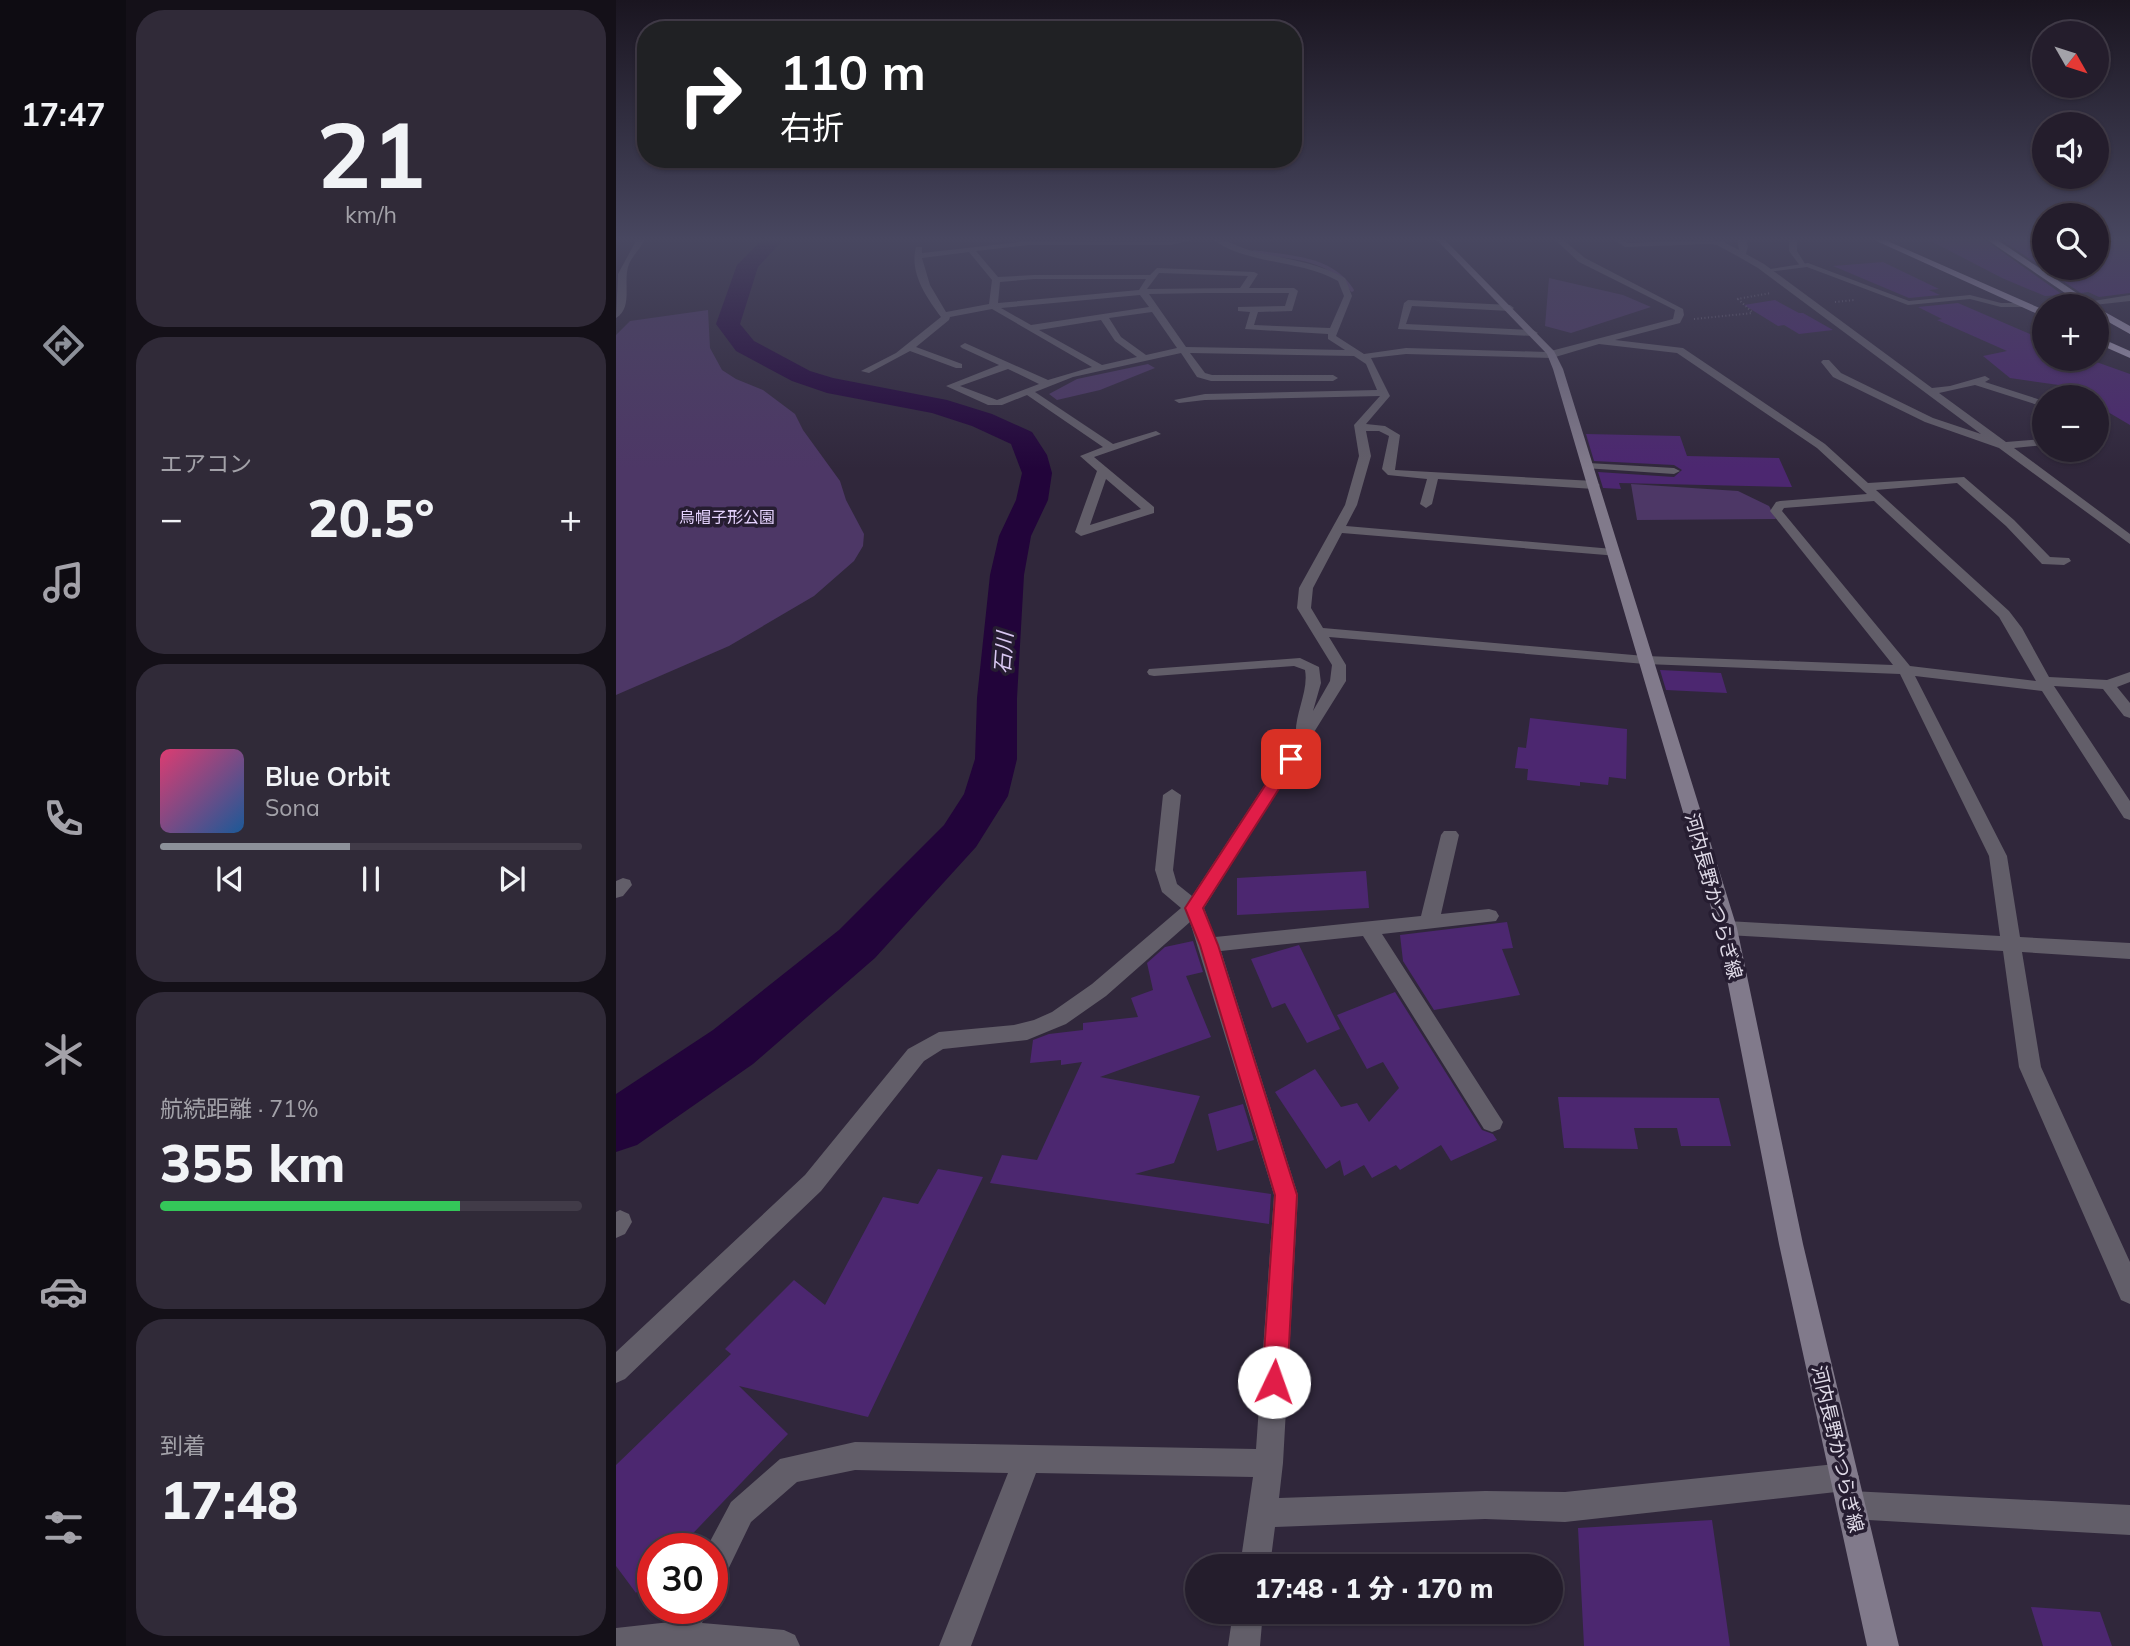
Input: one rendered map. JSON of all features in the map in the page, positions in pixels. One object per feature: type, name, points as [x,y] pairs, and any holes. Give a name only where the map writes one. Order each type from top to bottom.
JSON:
[{"type":"highway","points":[[2109,318],[2130,331]]},
{"type":"highway","points":[[2109,336],[2130,346]]},
{"type":"highway","points":[[2109,345],[2130,355]]},
{"type":"main road","name":"河内長野かつらぎ線","points":[[1518,316],[1552,354],[1727,928],[1791,1244],[1883,1646]]},
{"type":"street","points":[[866,371],[899,355],[942,322],[946,318],[945,316]]},
{"type":"street","points":[[1011,316],[1100,368]]},
{"type":"street","points":[[1031,328],[1111,316]]},
{"type":"street","points":[[1158,316],[1201,375],[1333,378]]},
{"type":"street","points":[[1252,316],[1248,327],[1333,331]]},
{"type":"street","points":[[1340,316],[1331,337],[1370,362],[1384,393],[1382,402],[1360,427]]},
{"type":"street","points":[[1405,316],[1401,327],[1533,333]]},
{"type":"street","points":[[1007,366],[951,386],[988,402],[998,402],[1100,368],[1182,350],[1359,355],[1406,351],[1552,354],[1677,321],[1680,316]]},
{"type":"street","points":[[1829,316],[2130,540]]},
{"type":"street","points":[[1104,317],[1118,339],[1144,358]]},
{"type":"street","points":[[1599,341],[1680,350],[1821,446],[2004,614],[2015,628],[2045,684],[2130,814]]},
{"type":"street","points":[[965,346],[1048,384]]},
{"type":"street","points":[[908,347],[959,366]]},
{"type":"street","points":[[1826,362],[1837,375],[1929,420],[2004,446],[2032,443]]},
{"type":"street","points":[[1931,391],[1951,389],[1981,380],[2032,399]]},
{"type":"street","points":[[1027,391],[1112,448]]},
{"type":"street","points":[[1179,400],[1205,397],[1384,393]]},
{"type":"street","points":[[1360,427],[1381,428],[1395,435],[1388,469],[1392,473],[1594,485]]},
{"type":"street","points":[[616,1370],[813,1183],[916,1055],[937,1042],[969,1037],[1001,1037],[1041,1026],[1088,998],[1194,908],[1338,681],[1339,665],[1304,608],[1306,588],[1351,505],[1365,456],[1360,427]]},
{"type":"street","points":[[1103,470],[1081,532],[1150,510],[1103,470],[1086,456],[1156,434]]},
{"type":"street","points":[[1588,466],[1674,471]]},
{"type":"street","points":[[1426,505],[1433,476]]},
{"type":"street","points":[[2064,561],[2047,561],[2010,523],[1960,480],[1780,505],[1776,511],[1905,670],[1998,856],[2030,1067],[2130,1291]]},
{"type":"street","points":[[1338,528],[1613,552]]},
{"type":"street","points":[[1319,632],[1645,660],[1905,670],[2045,684],[2108,685],[2130,677]]},
{"type":"street","points":[[1154,672],[1295,661],[1312,667],[1315,676],[1301,722],[1304,737]]},
{"type":"street","points":[[2108,685],[2130,713]]},
{"type":"street","points":[[1172,795],[1164,870],[1169,887],[1194,908],[1209,945],[1286,1195],[1269,1463],[1257,1554]]},
{"type":"street","points":[[1429,923],[1450,835]]},
{"type":"street","points":[[1209,945],[1489,916]]},
{"type":"street","points":[[1727,928],[2130,951]]},
{"type":"street","points":[[1368,929],[1492,1122]]},
{"type":"street","points":[[728,1538],[741,1512],[790,1469],[855,1456],[1269,1463]]},
{"type":"street","points":[[955,1646],[1027,1458]]},
{"type":"street","points":[[1262,1513],[1485,1505],[1565,1507],[1848,1491],[2130,1520]]},
{"type":"street","points":[[679,1636],[685,1624]]},
{"type":"street","points":[[1244,1646],[1247,1624]]},
{"type":"street","points":[[616,1644],[679,1636],[784,1646]]},
{"type":"path","points":[[1677,321],[1726,316]]},
{"type":"green space","name":"烏帽子形公園","points":[[667,316],[708,316],[710,348],[722,370],[763,390],[795,414],[803,430],[840,481],[846,500],[864,534],[863,546],[854,561],[814,596],[729,646],[616,695],[616,335],[630,321]]},
{"type":"green space","points":[[1546,316],[1624,316],[1571,333],[1545,326]]},
{"type":"green space","points":[[1148,364],[1155,368],[1100,390],[1057,400],[1049,394],[1077,379]]},
{"type":"green space","points":[[1631,484],[1738,491],[1769,506],[1776,519],[1637,520]]},
{"type":"building","points":[[1762,316],[1808,316],[1833,330],[1799,334],[1784,325],[1778,326]]},
{"type":"building","points":[[1936,316],[1988,316],[2032,335],[2032,371],[2109,371],[2109,366],[2130,374],[2130,425],[2109,413],[2109,385],[2059,385],[2010,378],[1983,356],[2007,351],[1937,320],[1942,319]]},
{"type":"building","points":[[1586,434],[1680,436],[1687,456],[1779,458],[1792,487],[1619,483],[1621,489],[1603,488],[1598,472],[1674,477],[1682,470],[1674,465],[1594,461]]},
{"type":"building","points":[[1660,670],[1721,673],[1727,693],[1666,690]]},
{"type":"building","points":[[1530,718],[1627,729],[1626,779],[1609,777],[1608,785],[1580,782],[1580,786],[1527,780],[1528,769],[1515,768],[1518,747],[1526,748]]},
{"type":"building","points":[[1366,871],[1369,908],[1237,915],[1237,878]]},
{"type":"building","points":[[1507,922],[1513,948],[1502,949],[1520,995],[1434,1010],[1403,961],[1400,935]]},
{"type":"building","points":[[1193,941],[1203,972],[1186,976],[1211,1037],[1100,1077],[1200,1096],[1174,1163],[1135,1174],[1271,1194],[1269,1224],[990,1183],[1002,1155],[1037,1160],[1082,1062],[1061,1065],[1061,1060],[1030,1063],[1033,1040],[1049,1034],[1083,1030],[1083,1023],[1138,1017],[1131,998],[1153,990],[1147,963],[1165,947]]},
{"type":"building","points":[[1299,945],[1340,1029],[1307,1043],[1285,1003],[1272,1008],[1251,959]]},
{"type":"building","points":[[1395,992],[1482,1130],[1493,1134],[1497,1140],[1451,1161],[1441,1145],[1400,1170],[1396,1165],[1372,1178],[1364,1165],[1344,1176],[1340,1160],[1326,1169],[1275,1092],[1315,1069],[1341,1107],[1357,1103],[1369,1122],[1399,1088],[1383,1062],[1367,1069],[1337,1015]]},
{"type":"building","points":[[1558,1097],[1719,1098],[1731,1146],[1681,1146],[1677,1128],[1634,1128],[1638,1149],[1564,1148]]},
{"type":"building","points":[[1243,1104],[1254,1140],[1217,1151],[1208,1114]]},
{"type":"building","points":[[938,1169],[983,1177],[868,1417],[739,1386],[788,1434],[693,1533],[637,1533],[636,1593],[616,1566],[616,1465],[731,1354],[725,1349],[794,1280],[825,1305],[883,1197],[918,1204]]},
{"type":"building","points":[[1712,1520],[1730,1646],[1584,1646],[1578,1528]]},
{"type":"building","points":[[2031,1607],[2100,1612],[2112,1646],[2043,1646]]},
{"type":"waterway","name":"石川","points":[[616,1126],[733,1047],[857,944],[960,836],[986,796],[996,759],[997,698],[1007,575],[1015,536],[1032,500],[1037,473],[1032,455],[1022,438],[982,420],[937,406],[827,385],[801,376],[745,346],[728,324],[731,316]]},
{"type":"route","points":[[1274,1382],[1286,1195],[1209,945],[1194,908],[1291,759]]}]
